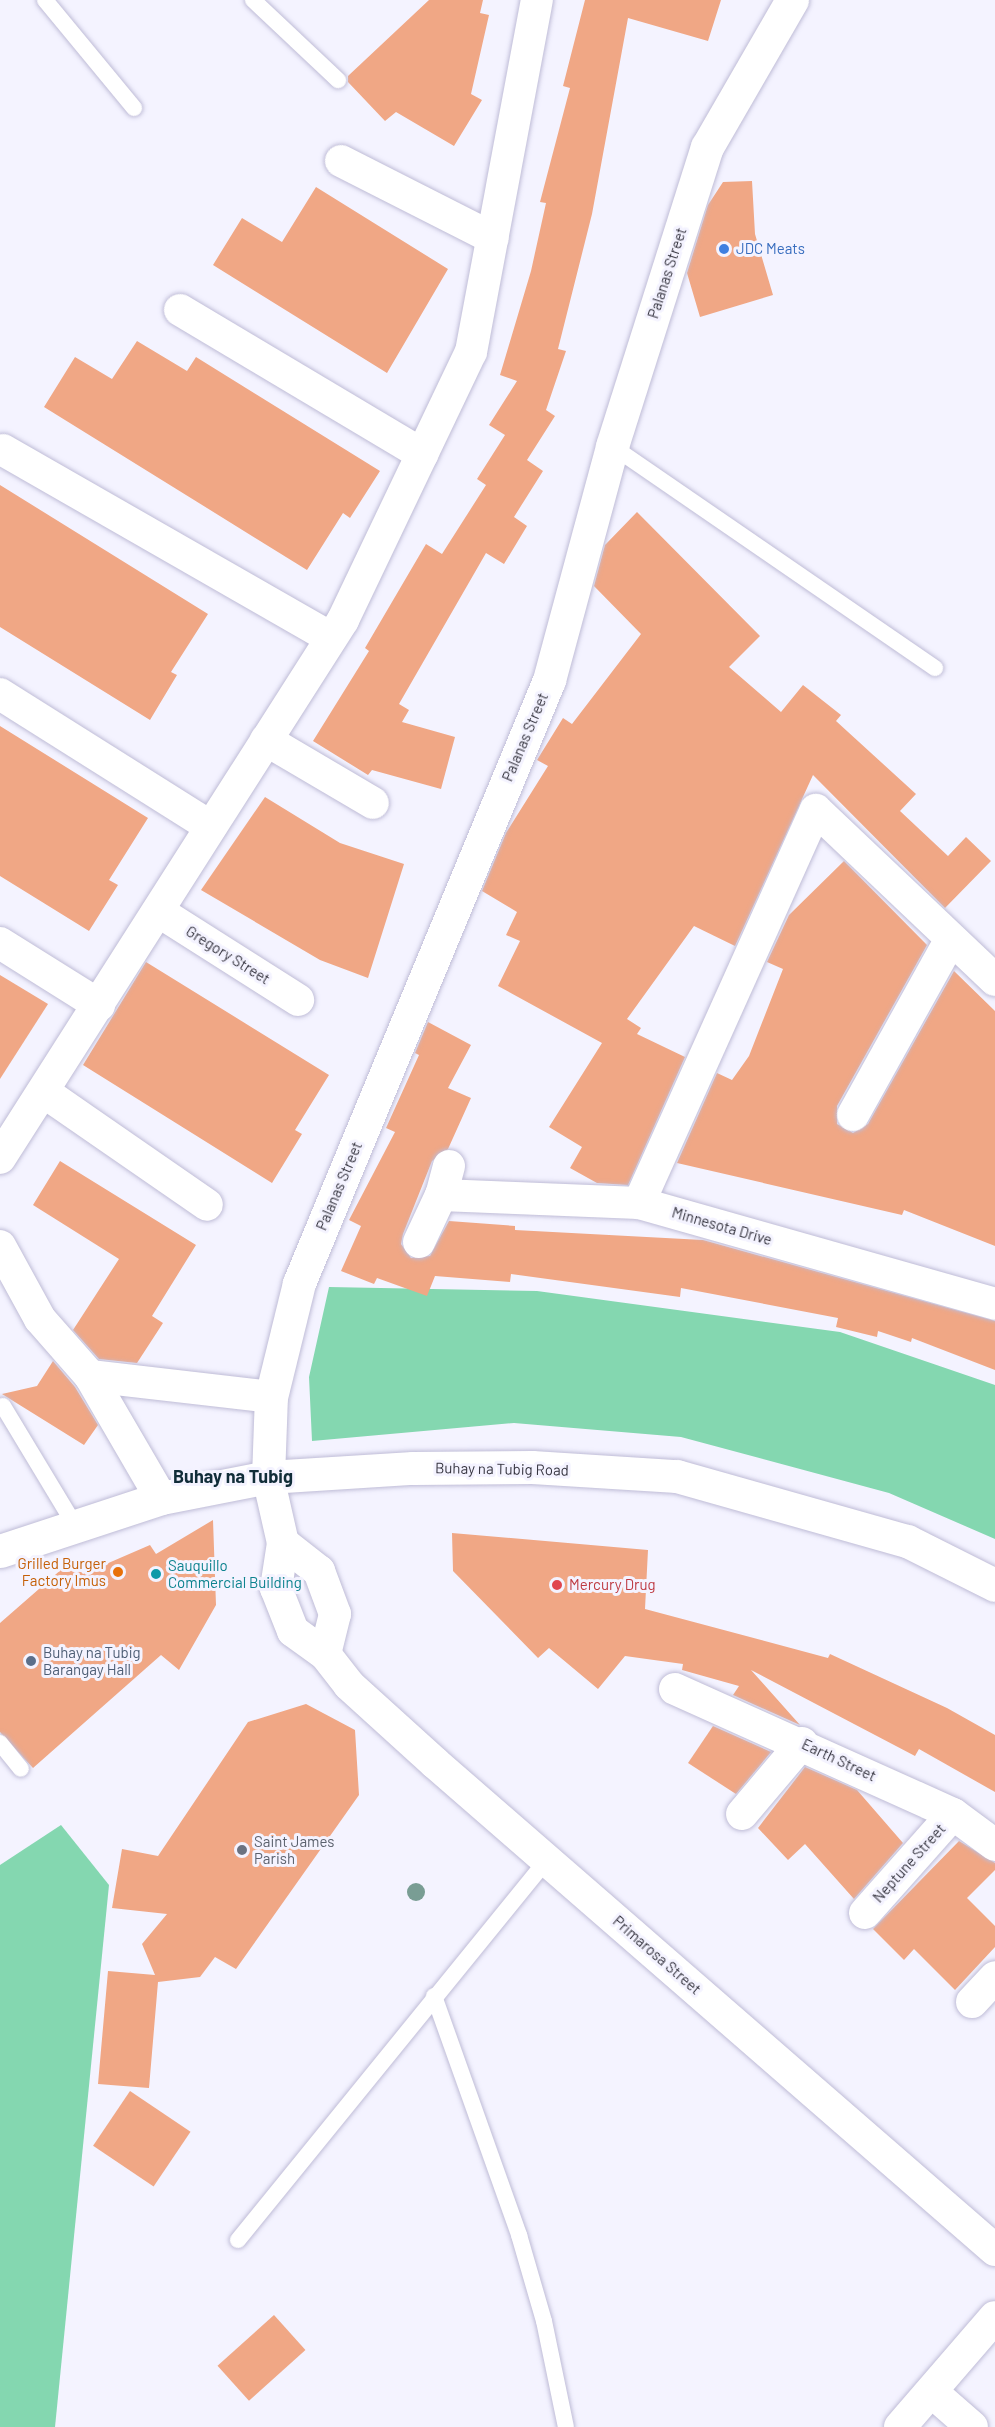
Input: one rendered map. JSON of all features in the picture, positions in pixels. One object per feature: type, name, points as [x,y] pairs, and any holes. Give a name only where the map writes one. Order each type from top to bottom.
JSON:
[{"type":"main road","name":"Palanas Street","points":[[268,1477],[271,1397],[298,1283],[549,680],[612,446],[707,147],[747,71],[792,0]]},
{"type":"main road","name":"Buhay na Tubig Road","points":[[0,1551],[161,1498],[268,1477],[520,1467],[677,1476],[907,1541],[995,1585]]},
{"type":"street","points":[[0,1158],[331,638],[471,352],[537,0]]},
{"type":"street","points":[[341,161],[494,238]]},
{"type":"street","points":[[180,310],[422,454]]},
{"type":"street","points":[[3,450],[331,638]]},
{"type":"street","points":[[0,694],[211,827]]},
{"type":"street","points":[[266,740],[373,803]]},
{"type":"street","points":[[639,1203],[816,810],[995,980]]},
{"type":"street","name":"Gregory Street","points":[[158,911],[298,1000]]},
{"type":"street","points":[[853,1114],[951,939]]},
{"type":"street","points":[[0,943],[99,1005]]},
{"type":"street","points":[[44,1092],[207,1205]]},
{"type":"street","name":"Minnesota Drive","points":[[418,1242],[445,1181],[639,1203],[995,1304]]},
{"type":"street","points":[[0,1246],[40,1319],[90,1376],[161,1498]]},
{"type":"street","points":[[90,1376],[271,1397]]},
{"type":"street","name":"Primarosa Street","points":[[268,1477],[283,1543],[276,1588],[293,1631],[326,1654],[364,1699],[995,2250]]},
{"type":"street","points":[[283,1543],[319,1571],[335,1614],[326,1654]]},
{"type":"street","name":"Earth Street","points":[[675,1689],[802,1743],[952,1814],[995,1845]]},
{"type":"street","points":[[742,1814],[802,1743]]},
{"type":"street","name":"Neptune Street","points":[[865,1913],[952,1814]]},
{"type":"street","points":[[972,2002],[995,1977]]},
{"type":"street","points":[[900,2427],[995,2317]]},
{"type":"street","points":[[932,2392],[972,2427]]},
{"type":"lane","points":[[45,0],[134,108]]},
{"type":"lane","points":[[252,0],[338,80]]},
{"type":"lane","points":[[612,446],[935,668]]},
{"type":"lane","points":[[3,1406],[76,1527]]},
{"type":"lane","points":[[0,1743],[21,1768]]},
{"type":"lane","points":[[238,2240],[434,1996],[547,1860]]},
{"type":"lane","points":[[434,1996],[519,2235],[544,2321],[566,2427]]},
{"type":"green space","points":[[329,1287],[537,1291],[840,1332],[995,1385],[995,1539],[889,1493],[681,1437],[514,1423],[312,1441],[309,1377]]},
{"type":"green space","points":[[61,1825],[109,1885],[55,2427],[0,2427],[0,1865]]},
{"type":"building","points":[[429,0],[483,0],[480,13],[489,15],[471,94],[482,100],[454,146],[396,112],[385,121],[348,82],[348,76]]},
{"type":"building","points":[[585,0],[721,0],[708,41],[628,18],[592,214],[558,349],[566,351],[546,410],[555,416],[527,460],[543,471],[514,517],[527,526],[504,564],[486,553],[399,704],[409,710],[402,722],[455,737],[441,789],[372,770],[368,775],[313,741],[369,651],[365,648],[426,544],[442,554],[486,485],[477,479],[505,435],[489,425],[517,381],[500,375],[531,271],[546,203],[540,202],[570,88],[563,86]]},
{"type":"building","name":"JDC Meats","points":[[752,181],[755,234],[773,295],[700,317],[687,273],[708,205],[723,182]]},
{"type":"building","points":[[316,187],[448,269],[387,373],[213,265],[242,218],[282,242]]},
{"type":"building","points":[[137,341],[187,371],[196,357],[380,471],[350,518],[343,513],[307,570],[44,407],[75,357],[112,379]]},
{"type":"building","points":[[0,485],[208,614],[171,672],[177,675],[150,720],[0,627]]},
{"type":"building","points":[[637,512],[760,636],[729,667],[781,712],[803,685],[841,715],[836,721],[916,794],[900,811],[948,856],[966,837],[991,861],[945,908],[813,775],[735,946],[694,926],[627,1019],[641,1028],[637,1034],[685,1057],[628,1185],[597,1183],[570,1168],[582,1147],[549,1127],[602,1043],[498,986],[520,941],[506,935],[517,912],[482,891],[506,833],[548,766],[537,760],[563,718],[572,724],[641,634],[594,586],[605,545]]},
{"type":"building","points":[[0,726],[148,818],[109,880],[118,885],[89,931],[0,876]]},
{"type":"building","points":[[265,797],[340,843],[404,864],[368,978],[320,960],[201,890]]},
{"type":"building","points":[[844,861],[927,945],[837,1106],[837,1124],[853,1133],[868,1124],[954,971],[995,1011],[995,1246],[904,1210],[902,1215],[677,1163],[717,1073],[732,1080],[749,1056],[783,969],[767,962],[789,915]]},
{"type":"building","points":[[146,962],[329,1075],[295,1130],[302,1134],[272,1183],[83,1065]]},
{"type":"building","points":[[0,975],[48,1004],[0,1079]]},
{"type":"building","points":[[428,1022],[471,1045],[448,1088],[471,1098],[448,1149],[432,1161],[403,1234],[401,1244],[411,1258],[430,1256],[449,1221],[515,1226],[515,1230],[703,1240],[995,1321],[995,1370],[912,1338],[911,1342],[878,1331],[877,1337],[836,1327],[838,1318],[681,1288],[680,1297],[511,1274],[510,1282],[435,1276],[427,1296],[377,1278],[374,1284],[341,1271],[361,1226],[349,1220],[395,1132],[386,1128],[419,1055],[415,1053]]},
{"type":"building","points":[[60,1161],[196,1245],[152,1316],[163,1323],[137,1363],[99,1359],[73,1330],[119,1259],[33,1205]]},
{"type":"building","points":[[53,1361],[75,1387],[98,1425],[84,1445],[2,1394],[37,1386]]},
{"type":"building","points":[[213,1520],[216,1605],[179,1670],[161,1655],[33,1768],[0,1732],[0,1623],[71,1561],[83,1574],[150,1545],[156,1554]]},
{"type":"building","points":[[452,1533],[648,1550],[645,1609],[828,1658],[830,1654],[947,1708],[995,1735],[995,1792],[919,1749],[915,1756],[751,1670],[800,1725],[733,1695],[739,1686],[682,1670],[683,1664],[625,1656],[598,1689],[549,1648],[538,1658],[453,1571]]},
{"type":"building","name":"Saint James Parish","points":[[306,1704],[355,1730],[359,1795],[236,1969],[215,1957],[200,1977],[158,1982],[149,2088],[98,2084],[108,1971],[155,1975],[142,1944],[167,1914],[112,1908],[122,1849],[158,1856],[248,1722]]},
{"type":"building","points":[[713,1726],[771,1752],[736,1794],[688,1763]]},
{"type":"building","points":[[805,1767],[857,1790],[903,1843],[854,1899],[805,1844],[788,1860],[758,1828]]},
{"type":"building","points":[[959,1841],[995,1863],[995,1870],[967,1898],[995,1926],[995,1947],[955,1990],[914,1949],[904,1960],[873,1929]]},
{"type":"building","points":[[130,2091],[191,2132],[154,2187],[93,2146]]},
{"type":"building","points":[[274,2315],[305,2350],[249,2401],[218,2366]]},
{"type":"place","name":"JDC Meats","points":[[724,249]]},
{"type":"place","name":"Grilled Burger Factory Imus","points":[[118,1572]]},
{"type":"place","name":"Sauquillo Commercial Building","points":[[156,1574]]},
{"type":"place","name":"Mercury Drug","points":[[557,1585]]},
{"type":"place","name":"Buhay na Tubig Barangay Hall","points":[[31,1661]]},
{"type":"place","name":"Saint James Parish","points":[[242,1850]]},
{"type":"district","name":"Buhay na Tubig","points":[[233,1476]]}]
